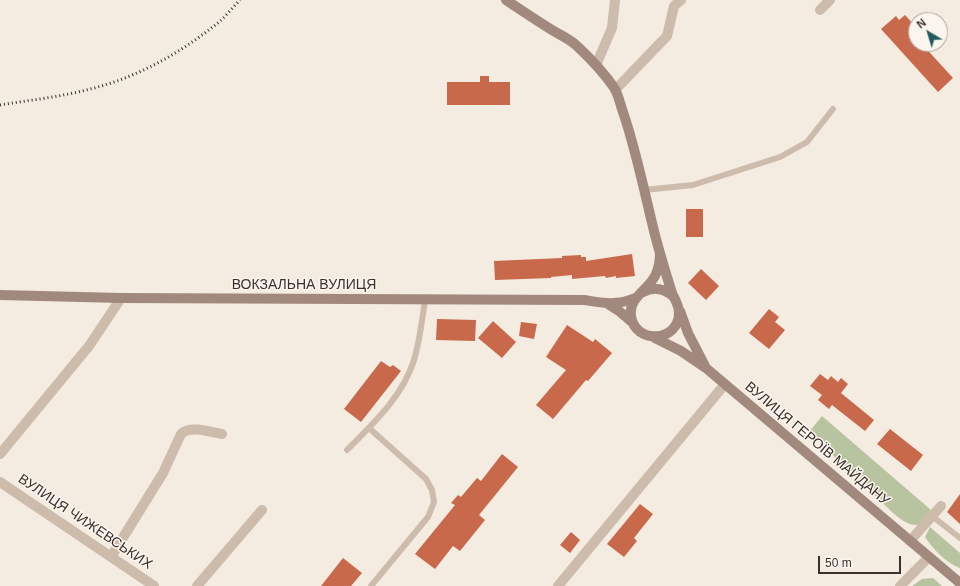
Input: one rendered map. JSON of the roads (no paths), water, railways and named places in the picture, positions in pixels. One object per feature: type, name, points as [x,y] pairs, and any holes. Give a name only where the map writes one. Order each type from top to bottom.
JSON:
[{"type":"street","name":"ВУЛИЦЯ ГЕРОЇВ МАЙДАНУ","points":[[506,0],[576,44],[596,65],[615,90],[629,130],[660,253],[674,297],[688,333],[706,368]]},
{"type":"street","points":[[596,65],[612,28],[615,0]]},
{"type":"street","points":[[615,90],[667,36],[674,6],[681,0]]},
{"type":"street","points":[[820,10],[830,0]]},
{"type":"street","name":"ВУЛИЦЯ ГЕРОЇВ МАЙДАНУ","points":[[637,296],[650,284],[656,275],[660,264],[660,253]]},
{"type":"street","points":[[633,323],[631,310],[637,296],[645,290],[657,288],[664,290],[674,297]]},
{"type":"street","name":"ВОКЗАЛЬНА ВУЛИЦЯ","points":[[0,295],[121,298],[584,300],[608,304],[620,303],[637,296]]},
{"type":"street","points":[[0,454],[89,346],[121,298]]},
{"type":"street","name":"ВОКЗАЛЬНА ВУЛИЦЯ","points":[[608,304],[620,310],[633,323]]},
{"type":"street","points":[[653,337],[665,335],[670,331],[678,321],[679,309]]},
{"type":"street","name":"ВУЛИЦЯ ГЕРОЇВ МАЙДАНУ","points":[[633,323],[641,332],[681,350],[706,368],[960,583]]},
{"type":"street","points":[[558,586],[726,384]]},
{"type":"street","points":[[111,557],[163,473],[181,434],[185,430],[192,429],[222,434]]},
{"type":"street","name":"ВУЛИЦЯ ЧИЖЕВСЬКИХ","points":[[0,482],[154,586]]},
{"type":"street","points":[[910,541],[941,506]]},
{"type":"street","points":[[197,586],[262,510]]},
{"type":"street","points":[[900,586],[929,557]]},
{"type":"lane","points":[[644,190],[693,185],[780,157],[807,142],[834,109]]},
{"type":"lane","points":[[347,450],[390,404],[407,379],[414,361],[421,335],[425,300]]},
{"type":"lane","points":[[369,428],[426,480],[432,490],[434,502],[428,517],[371,586]]},
{"type":"lane","points":[[932,516],[960,538]]},
{"type":"railway","points":[[0,105],[79,92],[108,84],[142,71],[190,44],[222,20],[240,0]]}]
